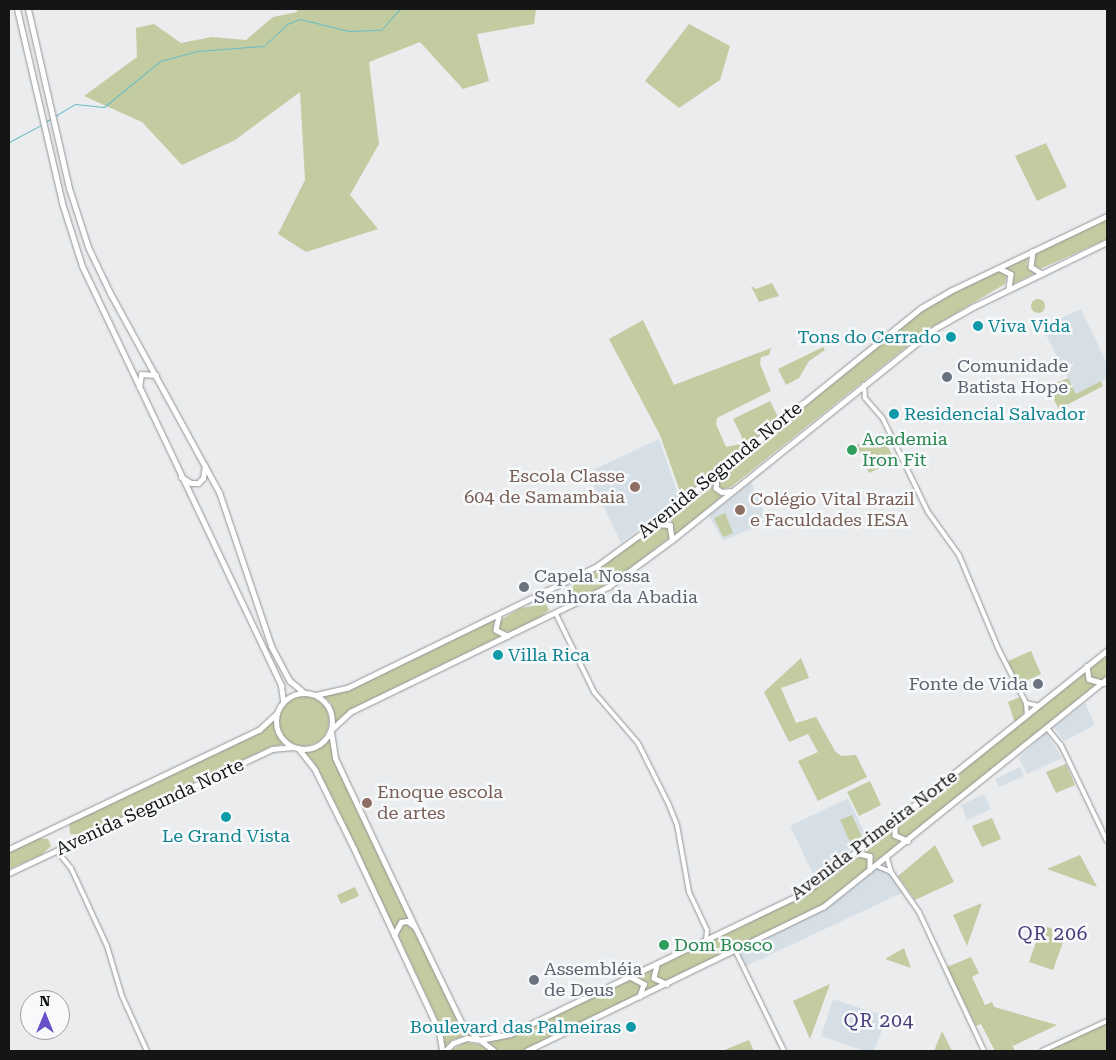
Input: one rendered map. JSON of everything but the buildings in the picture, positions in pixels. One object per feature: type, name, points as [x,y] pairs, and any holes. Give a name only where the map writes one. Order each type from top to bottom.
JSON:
[{"type":"main road","points":[[17,9],[51,156],[82,266],[178,475],[281,686],[283,701],[276,714],[281,737],[295,748],[315,770],[439,1031],[444,1051],[461,1039],[479,1039]]},
{"type":"main road","points":[[28,9],[61,154],[88,247],[205,464],[226,507],[271,646],[290,681],[303,692],[316,695],[329,706],[335,758],[415,926],[461,1022],[494,1051]]},
{"type":"main road","name":"Avenida Segunda Norte","points":[[316,695],[347,688],[498,616],[597,566],[654,525],[921,308],[1107,216]]},
{"type":"main road","name":"Avenida Segunda Norte","points":[[331,731],[350,712],[556,614],[608,587],[672,540],[936,328],[1009,289],[1107,242]]},
{"type":"main road","points":[[1033,251],[1031,267],[1042,273]]},
{"type":"main road","points":[[999,268],[1011,274],[1009,289]]},
{"type":"main road","points":[[139,390],[141,374],[156,375]]},
{"type":"main road","points":[[178,475],[187,482],[198,483],[203,478],[205,464]]},
{"type":"main road","points":[[717,473],[716,488],[722,492],[732,491]]},
{"type":"main road","points":[[654,525],[664,522],[670,525],[672,540]]},
{"type":"main road","points":[[498,616],[496,630],[508,636]]},
{"type":"main road","name":"Avenida Primeira Norte","points":[[479,1039],[510,1034],[807,891],[1107,651]]},
{"type":"main road","points":[[1087,666],[1089,678],[1105,681]]},
{"type":"main road","name":"Avenida Primeira Norte","points":[[526,1051],[736,952],[823,907],[870,872],[1105,681]]},
{"type":"main road","points":[[283,701],[303,692]]},
{"type":"main road","name":"Avenida Segunda Norte","points":[[9,848],[259,730],[276,714]]},
{"type":"main road","points":[[295,748],[316,746],[331,731]]},
{"type":"main road","name":"Avenida Segunda Norte","points":[[9,873],[272,750],[295,748]]},
{"type":"main road","points":[[895,822],[895,835],[908,841]]},
{"type":"main road","points":[[856,853],[867,854],[872,859],[870,872]]},
{"type":"main road","points":[[394,935],[400,922],[407,921],[415,926]]},
{"type":"main road","points":[[657,964],[654,978],[667,984]]},
{"type":"main road","points":[[631,976],[644,984],[640,997]]},
{"type":"street","points":[[864,385],[866,398],[882,419],[928,512],[959,555],[999,650],[1026,703],[1027,715]]},
{"type":"street","points":[[853,393],[866,398]]},
{"type":"street","points":[[556,614],[594,692],[638,743],[669,805],[676,825],[689,892],[707,930],[716,936]]},
{"type":"street","points":[[1026,703],[1038,706]]},
{"type":"street","points":[[1047,728],[1068,760],[1107,842]]},
{"type":"street","points":[[63,848],[63,856]]},
{"type":"street","points":[[57,851],[63,856],[107,946],[122,996],[147,1051]]},
{"type":"street","points":[[887,858],[891,872],[906,893],[929,933],[984,1051]]},
{"type":"street","points":[[877,866],[891,872]]},
{"type":"street","points":[[704,942],[707,930]]},
{"type":"street","points":[[736,952],[784,1051]]},
{"type":"street","points":[[1042,1051],[1107,1021]]},
{"type":"shaded area","points":[[1081,309],[1107,364],[1107,378],[1076,394],[1042,327]]},
{"type":"shaded area","name":"Escola Classe 604 de Samambaia","points":[[659,439],[679,497],[621,543],[590,478],[591,471]]},
{"type":"shaded area","name":"Colégio Vital Brazil e Faculdades IESA","points":[[751,482],[768,521],[723,541],[709,516]]},
{"type":"shaded area","points":[[1085,703],[1095,725],[1064,741],[1054,727]]},
{"type":"shaded area","points":[[1046,732],[1062,758],[1027,774],[1019,758]]},
{"type":"shaded area","points":[[1020,767],[1024,776],[999,787],[995,779]]},
{"type":"shaded area","points":[[984,794],[991,809],[967,820],[961,805]]},
{"type":"shaded area","points":[[848,798],[866,836],[815,878],[790,826]]},
{"type":"shaded area","points":[[884,859],[906,891],[746,966],[738,950]]},
{"type":"shaded area","points":[[833,999],[887,1017],[874,1051],[865,1051],[821,1036]]},
{"type":"green space","points":[[297,9],[536,9],[534,24],[477,34],[489,81],[463,89],[420,42],[369,62],[379,144],[350,195],[378,229],[306,252],[278,234],[305,180],[300,92],[235,140],[182,165],[142,122],[84,96],[137,57],[136,28],[154,24],[181,43],[212,37],[246,40],[273,17],[297,12]]},
{"type":"green space","points":[[689,24],[730,46],[720,80],[679,108],[645,81]]},
{"type":"green space","points":[[1046,143],[1067,187],[1037,201],[1015,156]]},
{"type":"green space","points":[[1107,217],[1107,239],[1040,269],[1031,263],[1034,252]]},
{"type":"green space","points":[[1028,255],[1027,265],[1035,273],[1013,284],[1013,274],[1005,267]]},
{"type":"green space","points":[[999,271],[1007,274],[1005,284],[929,329],[731,487],[722,489],[717,482],[719,476],[922,309],[951,292]]},
{"type":"green space","points":[[772,283],[779,296],[759,302],[751,286],[756,289]]},
{"type":"green space","points":[[1035,299],[1041,299],[1045,306],[1041,313],[1035,313],[1031,309],[1031,303]]},
{"type":"green space","points":[[643,320],[674,385],[771,348],[769,355],[761,357],[760,364],[771,391],[717,418],[716,424],[726,447],[741,444],[742,437],[733,419],[770,401],[779,419],[682,497],[660,435],[609,339]]},
{"type":"green space","points":[[823,347],[825,350],[809,361],[799,378],[786,385],[778,369]]},
{"type":"green space","points":[[1068,378],[1076,394],[1101,381],[1103,386],[1059,409],[1047,387]]},
{"type":"green space","points":[[881,433],[893,457],[897,455],[899,459],[869,473],[856,445]]},
{"type":"green space","points":[[712,480],[718,494],[724,495],[674,536],[671,520],[663,520]]},
{"type":"green space","points":[[725,513],[733,533],[723,537],[714,518]]},
{"type":"green space","points":[[668,525],[672,530],[669,538],[617,579],[572,602],[567,592],[575,584],[658,526]]},
{"type":"green space","points":[[546,604],[549,610],[536,621],[511,632],[498,630],[497,622],[521,608]]},
{"type":"green space","points":[[494,620],[493,631],[501,636],[355,707],[335,724],[331,703],[322,695],[348,690]]},
{"type":"green space","points":[[1107,650],[1107,677],[817,909],[523,1051],[496,1051],[487,1041],[510,1036],[798,898]]},
{"type":"green space","points":[[1031,651],[1041,674],[1019,684],[1008,661]]},
{"type":"green space","points":[[801,658],[809,678],[781,688],[796,723],[816,717],[835,751],[841,756],[856,755],[867,777],[818,801],[798,761],[818,752],[808,734],[789,742],[764,692]]},
{"type":"green space","points":[[299,696],[309,696],[322,703],[329,716],[329,726],[322,739],[309,746],[299,746],[290,742],[283,735],[279,726],[279,716],[283,707],[290,700]]},
{"type":"green space","points":[[1020,697],[1026,710],[1015,723],[1008,702]]},
{"type":"green space","points":[[273,719],[276,733],[284,744],[268,748],[85,835],[70,834],[69,822],[262,730]]},
{"type":"green space","points":[[330,739],[334,759],[411,921],[400,920],[394,929],[333,799],[312,760],[302,752],[315,749]]},
{"type":"green space","points":[[1066,764],[1075,785],[1056,793],[1046,772]]},
{"type":"green space","points":[[870,781],[881,805],[859,816],[847,792]]},
{"type":"green space","points":[[852,815],[862,837],[850,842],[840,820]]},
{"type":"green space","points":[[992,818],[1001,839],[982,847],[972,826]]},
{"type":"green space","points":[[36,838],[48,839],[51,846],[41,855],[9,869],[9,852]]},
{"type":"green space","points":[[935,845],[954,882],[915,900],[898,876]]},
{"type":"green space","points":[[1080,855],[1097,887],[1047,869]]},
{"type":"green space","points":[[355,887],[359,896],[341,904],[337,895]]},
{"type":"green space","points":[[982,903],[967,946],[953,915]]},
{"type":"green space","points":[[406,923],[413,928],[461,1025],[471,1035],[454,1039],[444,1047],[443,1031],[397,933],[401,924]]},
{"type":"green space","points":[[1042,925],[1066,934],[1053,970],[1029,962]]},
{"type":"green space","points":[[904,948],[911,968],[885,959]]},
{"type":"green space","points":[[971,957],[979,973],[972,977],[985,1005],[992,1002],[994,1007],[1057,1025],[1013,1046],[1006,1032],[1015,1051],[995,1051],[981,1024],[976,1026],[947,967]]},
{"type":"green space","points":[[830,984],[810,1039],[793,1001]]},
{"type":"green space","points":[[1107,1022],[1107,1051],[1045,1051]]},
{"type":"green space","points":[[942,1031],[952,1051],[934,1051]]},
{"type":"green space","points":[[749,1040],[754,1051],[722,1051]]},
{"type":"green space","points":[[465,1042],[481,1045],[489,1051],[450,1051]]},
{"type":"waterway","points":[[55,116],[75,104],[104,107],[160,61],[197,51],[264,46],[287,24],[300,19],[348,31],[381,30],[400,9]]},
{"type":"waterway","points":[[45,122],[52,118]]},
{"type":"waterway","points":[[9,142],[41,125]]},
{"type":"place","name":"Viva Vida","points":[[978,326]]},
{"type":"place","name":"Tons do Cerrado","points":[[951,337]]},
{"type":"place","name":"Comunidade Batista Hope","points":[[947,377]]},
{"type":"place","name":"Residencial Salvador","points":[[894,414]]},
{"type":"place","name":"Academia Iron Fit","points":[[852,450]]},
{"type":"place","name":"Escola Classe 604 de Samambaia","points":[[635,487]]},
{"type":"place","name":"Colégio Vital Brazil e Faculdades IESA","points":[[740,510]]},
{"type":"place","name":"Capela Nossa Senhora da Abadia","points":[[524,587]]},
{"type":"place","name":"Villa Rica","points":[[498,655]]},
{"type":"place","name":"Fonte de Vida","points":[[1038,684]]},
{"type":"place","name":"Enoque escola de artes","points":[[367,803]]},
{"type":"place","name":"Le Grand Vista","points":[[226,817]]},
{"type":"place","name":"Dom Bosco","points":[[664,945]]},
{"type":"place","name":"Assembléia de Deus","points":[[534,980]]},
{"type":"place","name":"Boulevard das Palmeiras","points":[[631,1027]]},
{"type":"district","name":"QR 206","points":[[1053,934]]},
{"type":"district","name":"QR 204","points":[[879,1021]]}]
